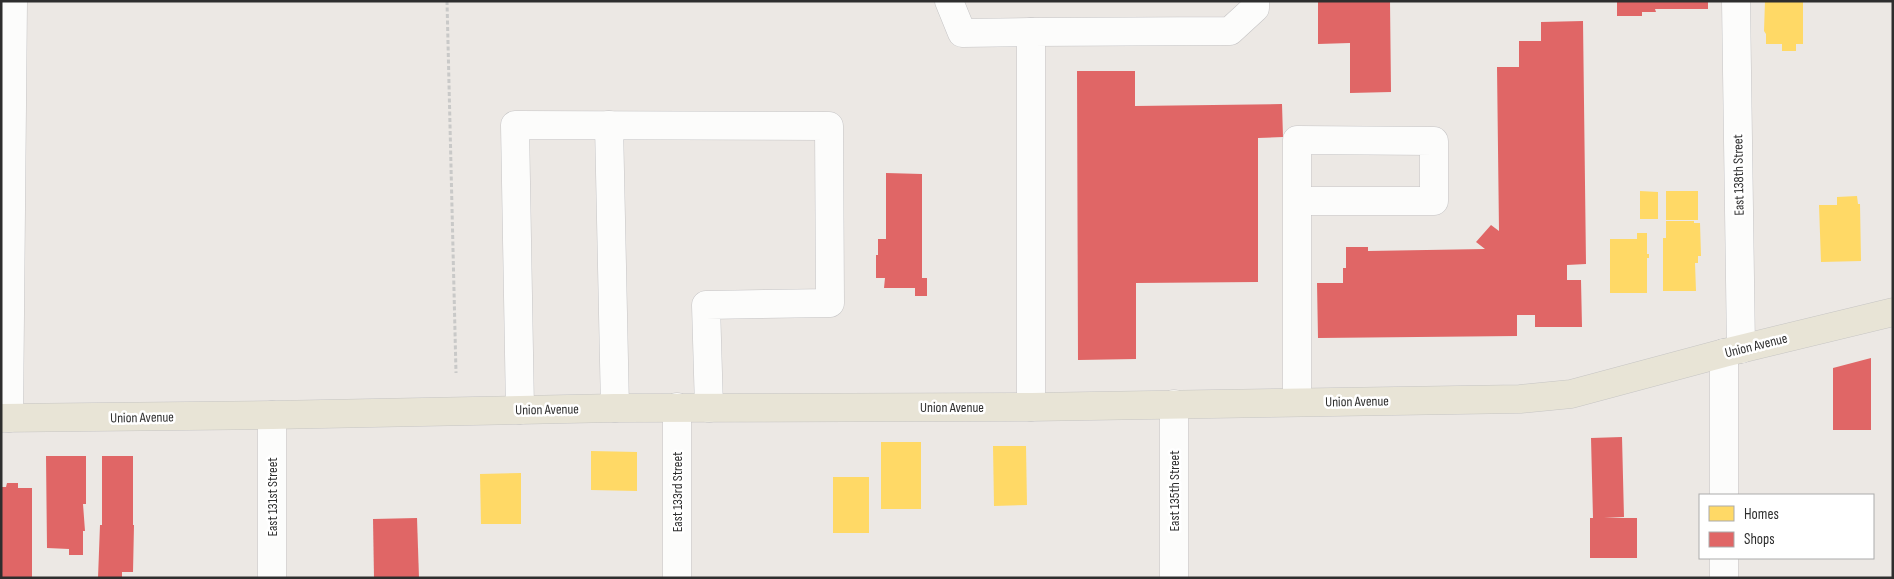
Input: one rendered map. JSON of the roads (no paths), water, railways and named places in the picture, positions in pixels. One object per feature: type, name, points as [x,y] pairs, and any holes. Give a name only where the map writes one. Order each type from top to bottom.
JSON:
[{"type":"main road","name":"Union Avenue","points":[[5,418],[272,416],[677,407],[1031,407],[1520,399],[1571,394],[1733,351],[1893,312]]},
{"type":"street","points":[[5,418],[13,1]]},
{"type":"street","points":[[948,1],[962,33],[1230,31],[1255,8],[1255,1]]},
{"type":"street","name":"East 138th Street","points":[[1724,494],[1733,351],[1736,1]]},
{"type":"street","points":[[1031,32],[1031,407]]},
{"type":"street","points":[[520,410],[515,125],[829,126],[830,303],[706,305],[709,408]]},
{"type":"street","points":[[610,125],[615,408]]},
{"type":"street","points":[[1296,402],[1297,140],[1434,141],[1434,201],[1297,201]]},
{"type":"street","name":"East 135th Street","points":[[1174,404],[1174,578]]},
{"type":"street","name":"East 133rd Street","points":[[677,407],[677,578]]},
{"type":"street","name":"East 131st Street","points":[[272,416],[272,578]]},
{"type":"street","points":[[1724,559],[1724,578]]}]
